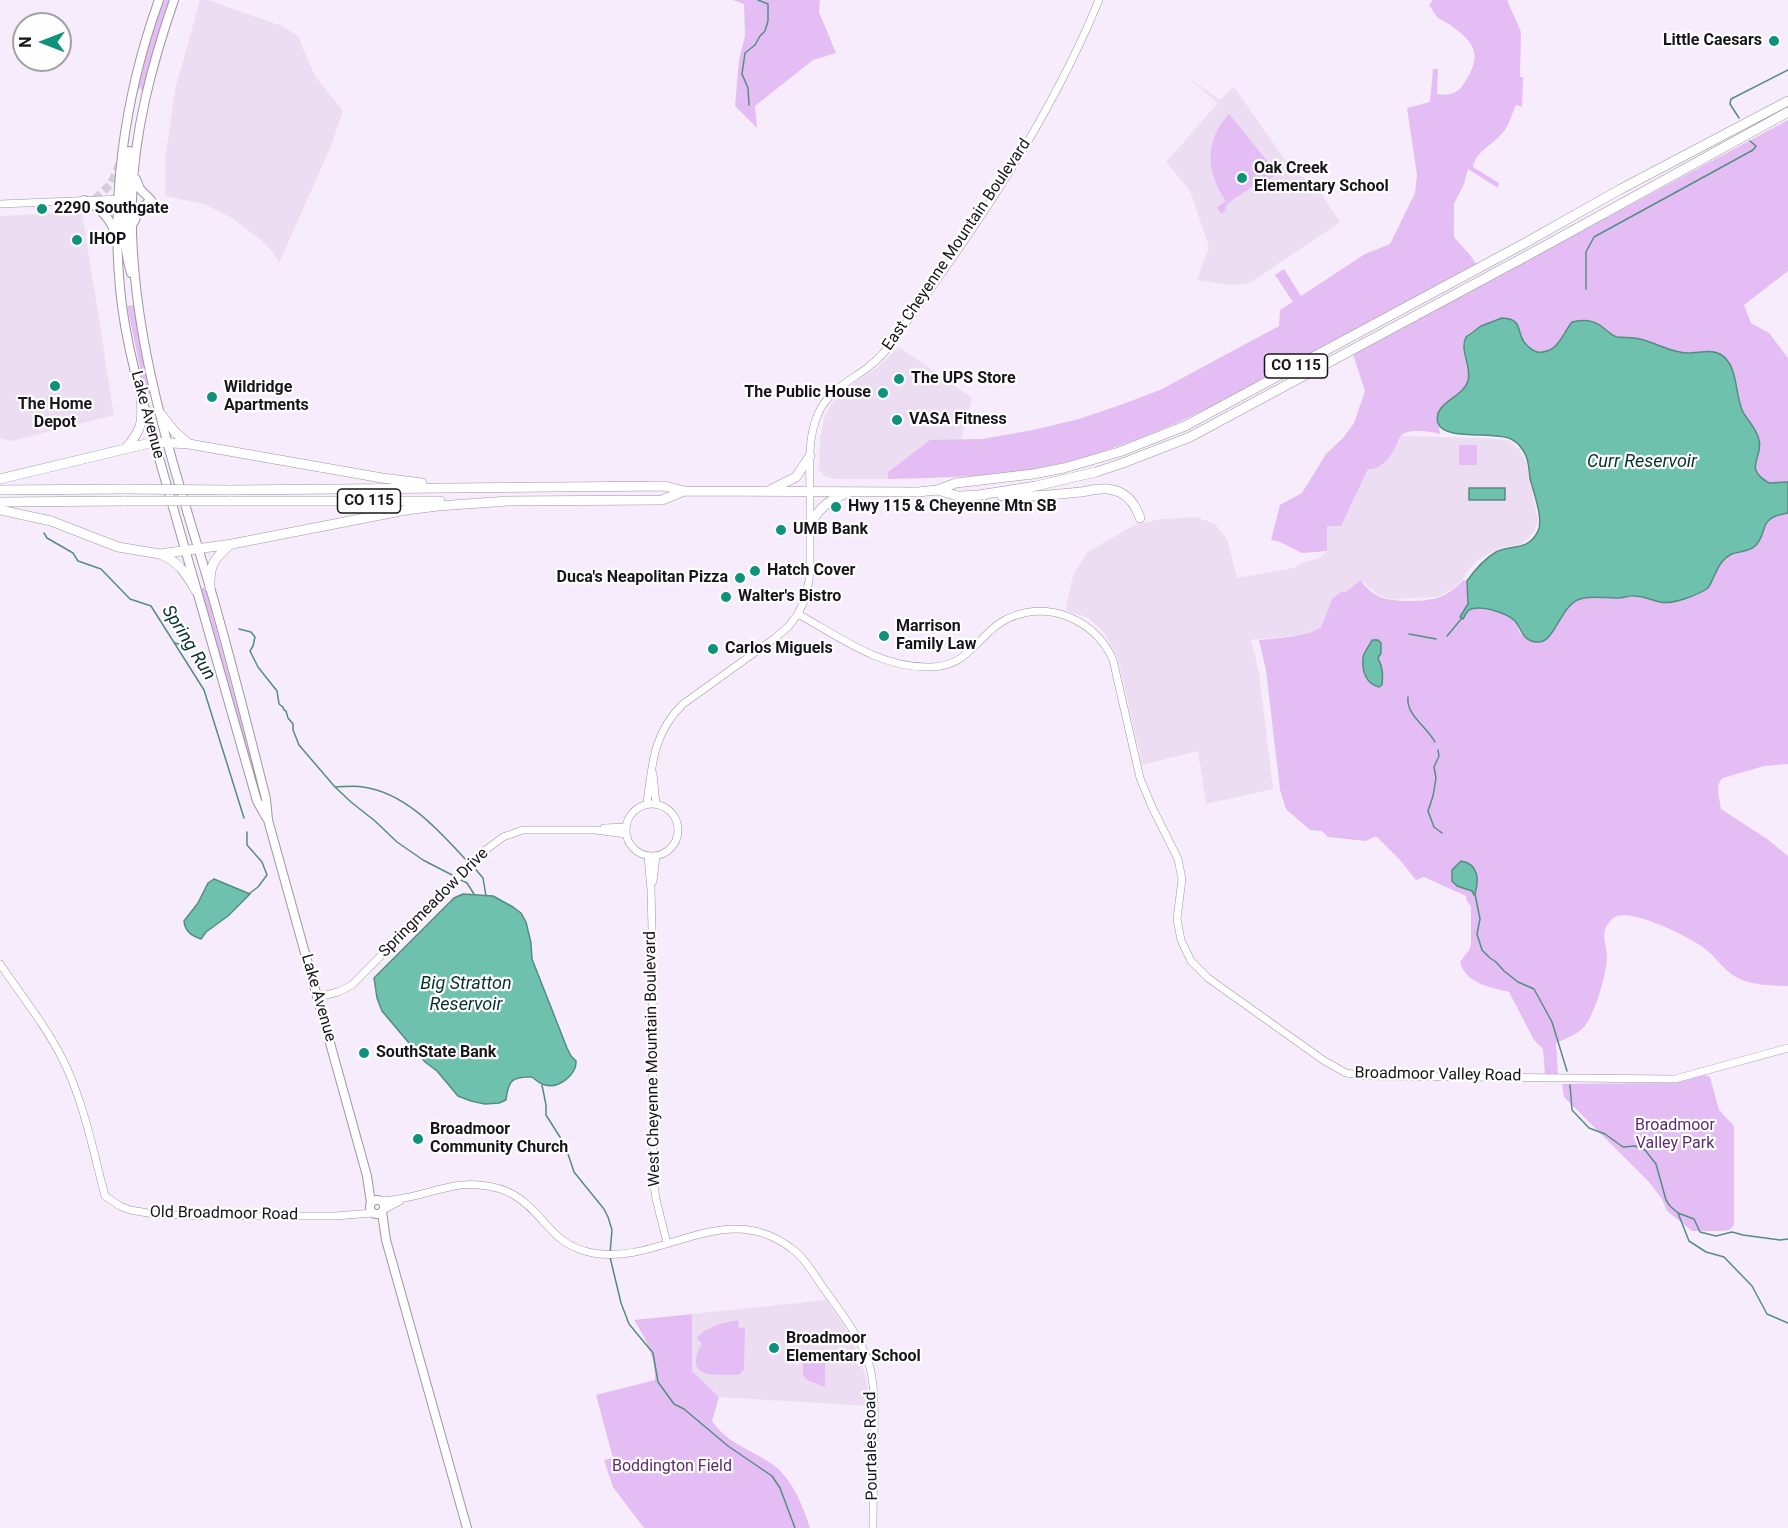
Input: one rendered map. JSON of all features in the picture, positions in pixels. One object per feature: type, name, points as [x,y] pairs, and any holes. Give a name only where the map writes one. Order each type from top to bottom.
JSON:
[{"type":"highway","name":"CO 115","points":[[0,490],[664,486],[684,491],[918,492],[937,490],[956,483],[1034,474],[1119,452],[1185,426],[1619,190],[1788,101]]},
{"type":"highway","name":"CO 115","points":[[937,490],[958,496],[1036,486],[1123,464],[1190,437],[1788,112]]},
{"type":"highway","points":[[125,448],[141,428],[141,395]]},
{"type":"highway","points":[[160,412],[175,432],[189,444]]},
{"type":"highway","points":[[0,479],[125,448],[154,442],[168,442],[402,481],[472,488]]},
{"type":"highway","points":[[768,491],[796,477],[810,456]]},
{"type":"highway","points":[[979,495],[1031,497],[1109,489],[1124,494],[1131,500],[1140,518]]},
{"type":"highway","name":"CO 115","points":[[0,502],[662,500],[684,491]]},
{"type":"highway","points":[[810,524],[826,503],[851,491]]},
{"type":"highway","points":[[0,510],[51,521],[118,547],[160,554],[232,544],[406,510],[508,501]]},
{"type":"highway","points":[[210,588],[212,564],[221,552],[232,544]]},
{"type":"highway","points":[[160,554],[178,564],[188,575],[196,591]]},
{"type":"main road","name":"Lake Avenue","points":[[159,0],[139,64],[126,131],[125,199],[133,231],[133,261],[143,340],[168,442],[210,588],[266,799],[268,820],[467,1528]]},
{"type":"main road","name":"Lake Avenue","points":[[174,0],[160,38],[147,90],[134,172],[125,199],[118,240],[122,306],[141,395],[196,591],[257,801],[268,820]]},
{"type":"main road","points":[[133,231],[139,210],[152,200],[140,189],[134,172]]},
{"type":"main road","points":[[125,199],[126,250],[136,290]]},
{"type":"main road","points":[[84,200],[106,215],[114,227],[118,240]]},
{"type":"street","name":"East Cheyenne Mountain Boulevard","points":[[647,804],[654,751],[660,734],[675,711],[788,627],[804,601],[809,581],[811,442],[815,422],[827,398],[878,359],[890,345],[1002,183],[1052,100],[1099,0]]},
{"type":"street","points":[[0,204],[125,199]]},
{"type":"street","name":"Broadmoor Valley Road","points":[[798,614],[872,655],[894,662],[924,667],[940,666],[956,661],[971,651],[999,624],[1018,614],[1058,612],[1093,630],[1105,643],[1113,660],[1140,778],[1178,859],[1182,879],[1177,919],[1178,930],[1191,961],[1208,978],[1323,1060],[1346,1073],[1366,1076],[1675,1078],[1788,1048]]},
{"type":"street","name":"East Cheyenne Mountain Boulevard","points":[[652,769],[656,804]]},
{"type":"street","points":[[647,804],[656,804],[670,811],[676,819],[679,830],[672,847],[665,853],[648,856],[635,850],[628,842],[626,830],[632,812],[647,804]]},
{"type":"street","name":"Springmeadow Drive","points":[[318,997],[338,992],[352,985],[497,840],[517,832],[531,830],[626,830]]},
{"type":"street","name":"West Cheyenne Mountain Boulevard","points":[[648,856],[651,890],[653,1179],[667,1243]]},
{"type":"street","name":"West Cheyenne Mountain Boulevard","points":[[651,890],[656,871],[656,856]]},
{"type":"street","name":"Old Broadmoor Road","points":[[0,964],[48,1035],[68,1070],[105,1196],[120,1206],[154,1214],[335,1216],[353,1214],[404,1198],[462,1185],[478,1184],[494,1187],[514,1195],[528,1206],[557,1237],[576,1248],[601,1254],[618,1254],[667,1243]]},
{"type":"street","name":"Pourtales Road","points":[[667,1243],[735,1229],[764,1233],[786,1244],[805,1262],[856,1337],[868,1364],[874,1406],[873,1528]]},
{"type":"shaded area","points":[[200,0],[208,0],[282,26],[298,36],[315,76],[343,111],[331,146],[279,263],[272,251],[261,240],[232,218],[204,204],[165,196],[165,158],[176,86]]},
{"type":"shaded area","name":"Oak Creek Elementary School","points":[[1186,76],[1220,100],[1234,87],[1292,170],[1316,186],[1340,222],[1252,282],[1231,285],[1197,280],[1209,247],[1190,191],[1166,162],[1218,103]]},
{"type":"shaded area","points":[[82,212],[114,415],[12,441],[0,438],[0,216]]},
{"type":"shaded area","points":[[899,347],[972,398],[961,440],[930,440],[888,472],[888,479],[834,479],[824,476],[819,469],[820,437],[825,416],[832,403],[846,388],[878,367]]},
{"type":"shaded area","points":[[1400,436],[1508,440],[1520,450],[1527,464],[1538,521],[1534,532],[1522,544],[1500,548],[1477,560],[1456,587],[1437,597],[1391,599],[1378,595],[1360,580],[1346,592],[1332,599],[1321,627],[1318,629],[1302,635],[1251,640],[1259,673],[1273,789],[1206,804],[1198,751],[1142,765],[1118,658],[1104,632],[1088,618],[1065,610],[1074,573],[1087,553],[1134,525],[1162,519],[1196,517],[1215,524],[1227,539],[1237,578],[1294,568],[1304,562],[1320,558],[1327,551],[1327,526],[1350,509],[1368,469],[1395,448]]},
{"type":"shaded area","name":"Broadmoor Elementary School","points":[[826,1300],[844,1326],[859,1355],[866,1377],[870,1406],[719,1397],[692,1371],[692,1314]]},
{"type":"green space","points":[[164,0],[169,0],[143,92],[140,88],[137,91],[151,38]]},
{"type":"green space","points":[[733,0],[820,0],[819,12],[836,53],[813,60],[755,106],[757,128],[735,106],[739,60],[745,36],[744,4]]},
{"type":"green space","points":[[1433,0],[1507,0],[1521,32],[1522,107],[1516,105],[1506,128],[1477,156],[1473,167],[1499,183],[1498,188],[1468,169],[1464,184],[1454,204],[1454,237],[1476,264],[1217,404],[1122,445],[1072,461],[1021,471],[938,478],[888,479],[888,472],[930,440],[982,439],[1033,430],[1079,419],[1160,390],[1279,326],[1280,310],[1293,302],[1275,275],[1284,269],[1301,296],[1365,254],[1390,244],[1415,193],[1417,175],[1407,108],[1430,102],[1433,69],[1438,69],[1437,94],[1446,95],[1456,92],[1470,73],[1475,58],[1472,45],[1461,33],[1436,16],[1429,5]]},
{"type":"green space","points":[[1229,114],[1268,162],[1267,170],[1277,163],[1282,171],[1266,181],[1261,181],[1228,203],[1226,210],[1221,214],[1217,207],[1226,201],[1215,179],[1211,157],[1215,135]]},
{"type":"green space","points":[[1788,120],[1788,271],[1744,305],[1751,323],[1769,333],[1788,358],[1788,482],[1769,483],[1757,472],[1755,463],[1759,444],[1756,435],[1742,410],[1733,384],[1707,351],[1685,353],[1671,351],[1627,337],[1616,337],[1607,330],[1564,332],[1554,347],[1547,351],[1537,352],[1523,341],[1515,321],[1497,319],[1469,333],[1463,346],[1468,374],[1467,384],[1457,397],[1443,407],[1439,421],[1440,434],[1421,431],[1406,432],[1400,436],[1385,462],[1373,469],[1368,469],[1341,526],[1327,526],[1327,551],[1302,553],[1271,540],[1280,505],[1302,493],[1326,454],[1343,438],[1354,423],[1365,391],[1353,354]]},
{"type":"green space","points":[[134,305],[151,395],[148,393],[146,396],[127,306]]},
{"type":"green space","points":[[1459,445],[1477,445],[1477,465],[1459,465]]},
{"type":"green space","points":[[1788,513],[1788,764],[1764,766],[1723,778],[1718,788],[1721,809],[1767,839],[1788,856],[1788,986],[1747,982],[1734,976],[1704,948],[1686,937],[1643,919],[1619,915],[1612,919],[1605,929],[1607,958],[1605,974],[1592,1014],[1581,1030],[1556,1043],[1558,1074],[1545,1074],[1543,1049],[1534,1040],[1509,992],[1473,980],[1463,969],[1460,962],[1471,945],[1471,906],[1466,896],[1424,877],[1416,880],[1377,837],[1366,841],[1328,837],[1322,831],[1310,830],[1287,810],[1280,790],[1266,670],[1259,640],[1300,635],[1321,627],[1332,599],[1341,592],[1346,592],[1360,580],[1378,596],[1391,600],[1409,601],[1440,597],[1453,590],[1463,580],[1467,581],[1468,604],[1461,617],[1476,608],[1505,614],[1516,623],[1520,633],[1539,643],[1551,633],[1567,608],[1583,597],[1642,596],[1664,602],[1712,583],[1726,558],[1749,550],[1756,545],[1769,521]]},
{"type":"green space","points":[[205,587],[261,795],[200,589]]},
{"type":"green space","name":"Broadmoor Valley Park","points":[[1705,1075],[1710,1077],[1719,1110],[1734,1126],[1734,1225],[1729,1230],[1722,1231],[1692,1231],[1667,1211],[1662,1199],[1649,1182],[1564,1097],[1562,1084],[1668,1083]]},
{"type":"green space","name":"Boddington Field","points":[[692,1314],[692,1371],[719,1397],[712,1421],[725,1436],[779,1470],[796,1493],[810,1528],[644,1528],[613,1487],[604,1460],[613,1458],[596,1395],[655,1380],[654,1363],[649,1348],[634,1320]]},
{"type":"green space","points":[[738,1320],[739,1328],[745,1327],[744,1369],[739,1375],[701,1371],[696,1360],[702,1344],[697,1338],[710,1328]]},
{"type":"green space","points":[[803,1363],[825,1363],[825,1387],[807,1380],[803,1375]]},
{"type":"water","name":"Curr Reservoir","points":[[1502,318],[1513,320],[1524,342],[1537,352],[1544,352],[1554,347],[1572,322],[1586,321],[1598,324],[1617,337],[1640,339],[1682,353],[1708,351],[1720,354],[1730,365],[1740,405],[1758,436],[1760,446],[1755,467],[1757,472],[1769,483],[1788,482],[1788,513],[1771,518],[1754,547],[1727,557],[1708,588],[1685,599],[1665,603],[1632,596],[1584,598],[1569,606],[1549,636],[1537,642],[1528,639],[1515,621],[1499,612],[1478,608],[1468,611],[1463,619],[1460,617],[1468,604],[1467,581],[1476,569],[1496,552],[1529,542],[1534,538],[1540,526],[1528,461],[1522,448],[1511,439],[1459,434],[1442,429],[1438,423],[1439,410],[1465,387],[1468,381],[1464,348],[1466,337],[1481,326]]},
{"type":"water","points":[[1469,488],[1505,488],[1505,500],[1469,500]]},
{"type":"water","points":[[1372,640],[1378,640],[1381,643],[1381,653],[1378,658],[1382,668],[1382,685],[1379,687],[1368,680],[1363,668],[1363,656]]},
{"type":"water","points":[[1461,861],[1471,865],[1476,873],[1477,883],[1474,895],[1472,891],[1457,886],[1452,881],[1452,870]]},
{"type":"water","points":[[214,879],[250,894],[201,939],[190,933],[184,921],[198,903],[208,883]]},
{"type":"water","name":"Big Stratton Reservoir","points":[[463,894],[493,896],[521,913],[526,922],[532,959],[567,1048],[576,1061],[574,1071],[561,1083],[550,1086],[541,1084],[532,1077],[520,1077],[510,1084],[506,1100],[499,1103],[485,1104],[458,1096],[437,1071],[425,1062],[382,1011],[374,978],[454,898]]},
{"type":"waterway","points":[[749,105],[748,88],[742,74],[745,53],[755,45],[765,31],[768,21],[768,4],[758,0]]},
{"type":"waterway","points":[[1739,118],[1730,104],[1731,99],[1788,70]]},
{"type":"waterway","points":[[1586,289],[1586,252],[1594,237],[1753,150],[1756,146],[1750,141]]},
{"type":"waterway","name":"Spring Run","points":[[44,533],[47,538],[73,553],[78,561],[101,569],[130,599],[151,606],[204,690],[244,818]]},
{"type":"waterway","points":[[1447,636],[1462,618]]},
{"type":"waterway","points":[[239,629],[251,632],[255,637],[250,651],[258,667],[277,691],[279,704],[293,724],[299,745],[335,787],[397,842],[423,860],[454,876]]},
{"type":"waterway","points":[[1409,634],[1436,639]]},
{"type":"waterway","points":[[175,643],[191,648]]},
{"type":"waterway","points":[[1408,697],[1413,715],[1435,742]]},
{"type":"waterway","points":[[1438,750],[1439,756],[1434,767],[1436,778],[1428,811],[1434,827],[1442,833]]},
{"type":"waterway","points":[[335,787],[363,787],[394,797],[422,816],[468,862]]},
{"type":"waterway","name":"Spring Run","points":[[247,832],[247,845],[262,862],[267,875],[250,893]]},
{"type":"waterway","points":[[472,865],[483,878],[486,896]]},
{"type":"waterway","points":[[461,880],[467,883],[474,894]]},
{"type":"waterway","points":[[1475,894],[1480,919],[1477,934],[1482,950],[1518,982],[1534,989],[1552,1022],[1567,1071]]},
{"type":"waterway","points":[[542,1085],[546,1115],[565,1145],[574,1172],[608,1217],[612,1230],[610,1253]]},
{"type":"waterway","points":[[1570,1085],[1572,1110],[1589,1128],[1605,1134],[1623,1147],[1635,1146],[1645,1150],[1656,1164],[1666,1200],[1678,1213],[1689,1241],[1706,1252],[1724,1257],[1752,1286],[1767,1314],[1788,1323]]},
{"type":"waterway","points":[[1678,1213],[1694,1219],[1700,1232],[1716,1236],[1732,1232],[1780,1240],[1788,1239]]},
{"type":"waterway","points":[[610,1257],[621,1303],[629,1324],[653,1353],[658,1382],[674,1404],[684,1409],[728,1446],[772,1476],[780,1488],[795,1528]]},
{"type":"tunnel","points":[[95,199],[111,184],[120,163]]},
{"type":"place","name":"Little Caesars","points":[[1774,41]]},
{"type":"place","name":"Oak Creek Elementary School","points":[[1242,178]]},
{"type":"place","name":"2290 Southgate","points":[[42,209]]},
{"type":"place","name":"IHOP","points":[[77,240]]},
{"type":"place","name":"The UPS Store","points":[[899,379]]},
{"type":"place","name":"The Home Depot","points":[[55,386]]},
{"type":"place","name":"The Public House","points":[[883,393]]},
{"type":"place","name":"Wildridge Apartments","points":[[212,397]]},
{"type":"place","name":"VASA Fitness","points":[[897,420]]},
{"type":"place","name":"Hwy 115 & Cheyenne Mtn SB","points":[[836,507]]},
{"type":"place","name":"UMB Bank","points":[[781,530]]},
{"type":"place","name":"Hatch Cover","points":[[755,571]]},
{"type":"place","name":"Duca's Neapolitan Pizza","points":[[740,578]]},
{"type":"place","name":"Walter's Bistro","points":[[726,597]]},
{"type":"place","name":"Marrison Family Law","points":[[884,636]]},
{"type":"place","name":"Carlos Miguels","points":[[713,649]]},
{"type":"place","name":"SouthState Bank","points":[[364,1053]]},
{"type":"place","name":"Broadmoor Community Church","points":[[418,1139]]},
{"type":"place","name":"Broadmoor Elementary School","points":[[774,1348]]}]
